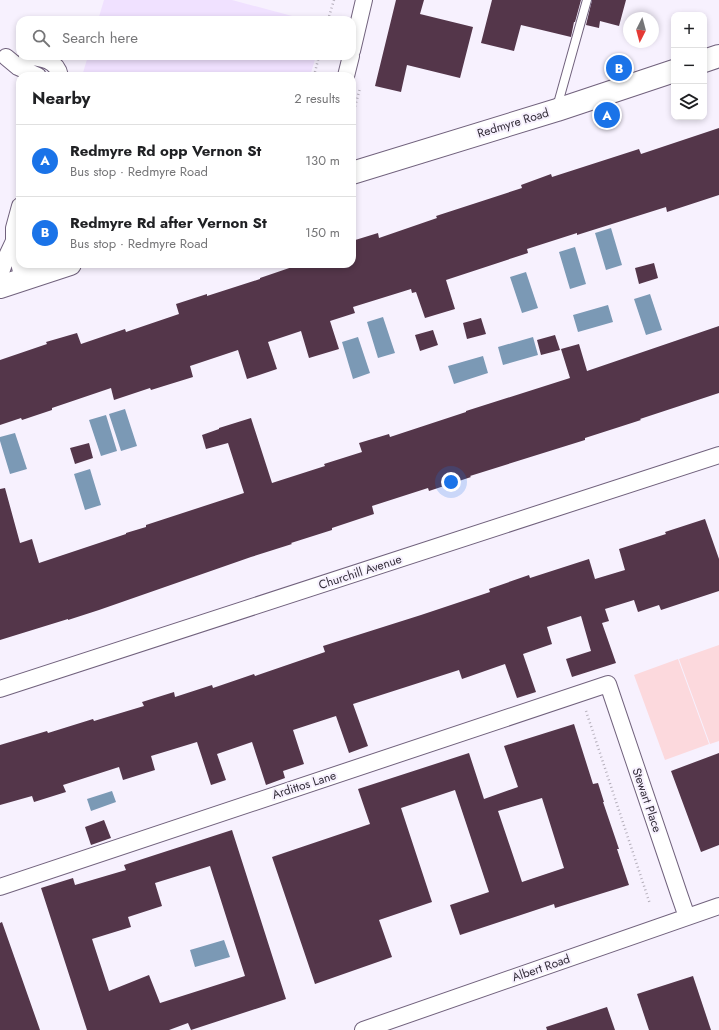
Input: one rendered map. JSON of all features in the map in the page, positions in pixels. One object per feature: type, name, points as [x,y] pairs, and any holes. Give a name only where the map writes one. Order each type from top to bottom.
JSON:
[{"type":"main road","points":[[707,60],[719,56]]},
{"type":"main road","name":"Redmyre Road","points":[[356,172],[557,110],[671,72]]},
{"type":"main road","points":[[0,288],[33,273],[54,268]]},
{"type":"street","points":[[356,34],[364,0]]},
{"type":"street","points":[[9,56],[18,67],[29,72]]},
{"type":"street","points":[[48,60],[55,65],[59,72]]},
{"type":"street","points":[[347,72],[350,60]]},
{"type":"street","points":[[0,275],[14,241],[14,228],[16,221]]},
{"type":"street","name":"Churchill Avenue","points":[[0,689],[719,455]]},
{"type":"street","name":"Ardittos Lane","points":[[0,887],[608,684]]},
{"type":"street","name":"Stewart Place","points":[[608,684],[687,917]]},
{"type":"street","name":"Albert Road","points":[[363,1030],[719,906]]},
{"type":"lane","points":[[557,110],[586,0]]},
{"type":"path","points":[[329,16],[334,0]]},
{"type":"path","points":[[315,72],[318,60]]},
{"type":"path","points":[[586,710],[650,904]]},
{"type":"shaded area","points":[[104,0],[232,0],[292,16],[99,16]]},
{"type":"shaded area","points":[[87,60],[315,60],[311,72],[83,72]]},
{"type":"shaded area","points":[[719,645],[719,741],[710,744],[679,659]]},
{"type":"shaded area","points":[[678,659],[709,744],[665,760],[634,675]]},
{"type":"water","points":[[611,228],[622,265],[606,270],[595,233]]},
{"type":"water","points":[[575,247],[586,284],[570,289],[559,252]]},
{"type":"water","points":[[526,272],[538,308],[522,313],[510,277]]},
{"type":"water","points":[[650,294],[662,330],[646,335],[634,299]]},
{"type":"water","points":[[608,305],[613,322],[578,332],[573,315]]},
{"type":"water","points":[[383,317],[395,353],[378,358],[367,322]]},
{"type":"water","points":[[358,337],[370,373],[353,379],[342,342]]},
{"type":"water","points":[[533,337],[538,355],[503,365],[498,347]]},
{"type":"water","points":[[483,356],[488,373],[454,384],[448,366]]},
{"type":"water","points":[[125,409],[137,446],[121,451],[109,414]]},
{"type":"water","points":[[106,415],[117,451],[101,456],[89,420]]},
{"type":"water","points":[[15,433],[27,469],[10,474],[0,437]]},
{"type":"water","points":[[90,469],[101,505],[85,510],[74,474]]},
{"type":"water","points":[[112,791],[116,802],[91,811],[87,799]]},
{"type":"water","points":[[224,940],[230,957],[195,967],[190,950]]},
{"type":"building","points":[[396,0],[424,0],[420,14],[473,27],[460,78],[407,65],[401,92],[375,86]]},
{"type":"building","points":[[492,0],[581,0],[571,37],[521,25],[514,51],[481,43]]},
{"type":"building","points":[[592,0],[626,0],[619,26],[600,21],[599,28],[586,25]]},
{"type":"building","points":[[719,128],[719,195],[667,212],[666,207],[577,235],[577,233],[527,249],[528,253],[446,280],[455,309],[425,318],[416,292],[412,293],[411,289],[353,307],[355,313],[330,321],[339,349],[309,358],[301,331],[268,342],[277,369],[247,379],[238,350],[190,366],[193,377],[151,390],[150,388],[114,400],[111,388],[22,420],[21,418],[0,425],[0,360],[47,344],[46,342],[77,333],[81,344],[125,329],[126,332],[179,314],[176,304],[207,294],[207,296],[289,268],[356,268],[356,240],[378,233],[379,238],[437,218],[436,216],[522,188],[521,185],[551,174],[552,177],[639,149],[641,154]]},
{"type":"building","points":[[654,263],[658,278],[639,284],[635,268]]},
{"type":"building","points":[[481,318],[486,334],[467,339],[463,323]]},
{"type":"building","points":[[719,326],[719,393],[585,438],[585,440],[470,476],[471,477],[429,491],[428,488],[372,506],[374,514],[332,528],[332,530],[99,610],[0,640],[0,489],[5,488],[20,543],[32,539],[39,563],[146,527],[146,525],[244,493],[228,443],[206,449],[202,435],[219,428],[251,418],[272,483],[362,452],[359,443],[389,434],[390,437],[570,378],[561,349],[579,344],[587,371]]},
{"type":"building","points":[[433,330],[438,345],[420,351],[415,335]]},
{"type":"building","points":[[555,335],[560,350],[541,355],[537,340]]},
{"type":"building","points":[[89,443],[93,458],[75,464],[70,448]]},
{"type":"building","points":[[705,519],[719,559],[719,591],[661,610],[659,605],[638,612],[634,600],[605,609],[609,621],[602,623],[616,663],[572,677],[566,659],[591,651],[581,616],[547,627],[552,644],[523,654],[536,692],[517,698],[505,664],[462,679],[459,670],[353,704],[368,746],[349,753],[336,716],[293,730],[304,764],[283,771],[285,778],[266,785],[252,742],[217,754],[226,780],[211,785],[197,742],[151,756],[155,770],[123,780],[119,767],[63,785],[66,792],[34,802],[32,796],[0,805],[0,745],[47,731],[48,733],[93,719],[94,721],[144,706],[142,702],[174,692],[175,697],[212,685],[213,688],[254,674],[255,676],[325,652],[323,646],[490,592],[489,589],[529,575],[530,578],[589,559],[595,579],[625,570],[619,549],[666,534],[665,532]]},
{"type":"building","points":[[574,724],[593,784],[598,783],[629,885],[555,908],[554,904],[460,935],[450,905],[489,892],[455,790],[401,808],[432,902],[379,920],[392,957],[315,984],[272,857],[370,824],[358,789],[469,753],[484,799],[518,787],[504,746]],"holes":[[[542,798],[564,868],[522,882],[498,811]]]},
{"type":"building","points":[[719,753],[719,845],[701,852],[671,771]]},
{"type":"building","points":[[104,820],[111,838],[91,845],[85,827]]},
{"type":"building","points":[[232,830],[286,999],[191,1030],[188,1023],[169,1030],[87,1030],[41,888],[73,878],[75,885],[126,870],[124,865]],"holes":[[[210,866],[245,976],[160,1003],[149,975],[109,991],[92,939],[131,927],[128,917],[162,906],[155,883]]]},
{"type":"building","points":[[2,922],[40,1030],[0,1030],[0,923]]},
{"type":"building","points":[[693,976],[711,1030],[649,1030],[637,994]]},
{"type":"building","points":[[607,1007],[615,1030],[547,1030],[546,1027]]},
{"type":"place","name":"Redmyre Rd after Vernon St","points":[[619,68]]},
{"type":"place","name":"Redmyre Rd opp Vernon St","points":[[607,115]]}]
